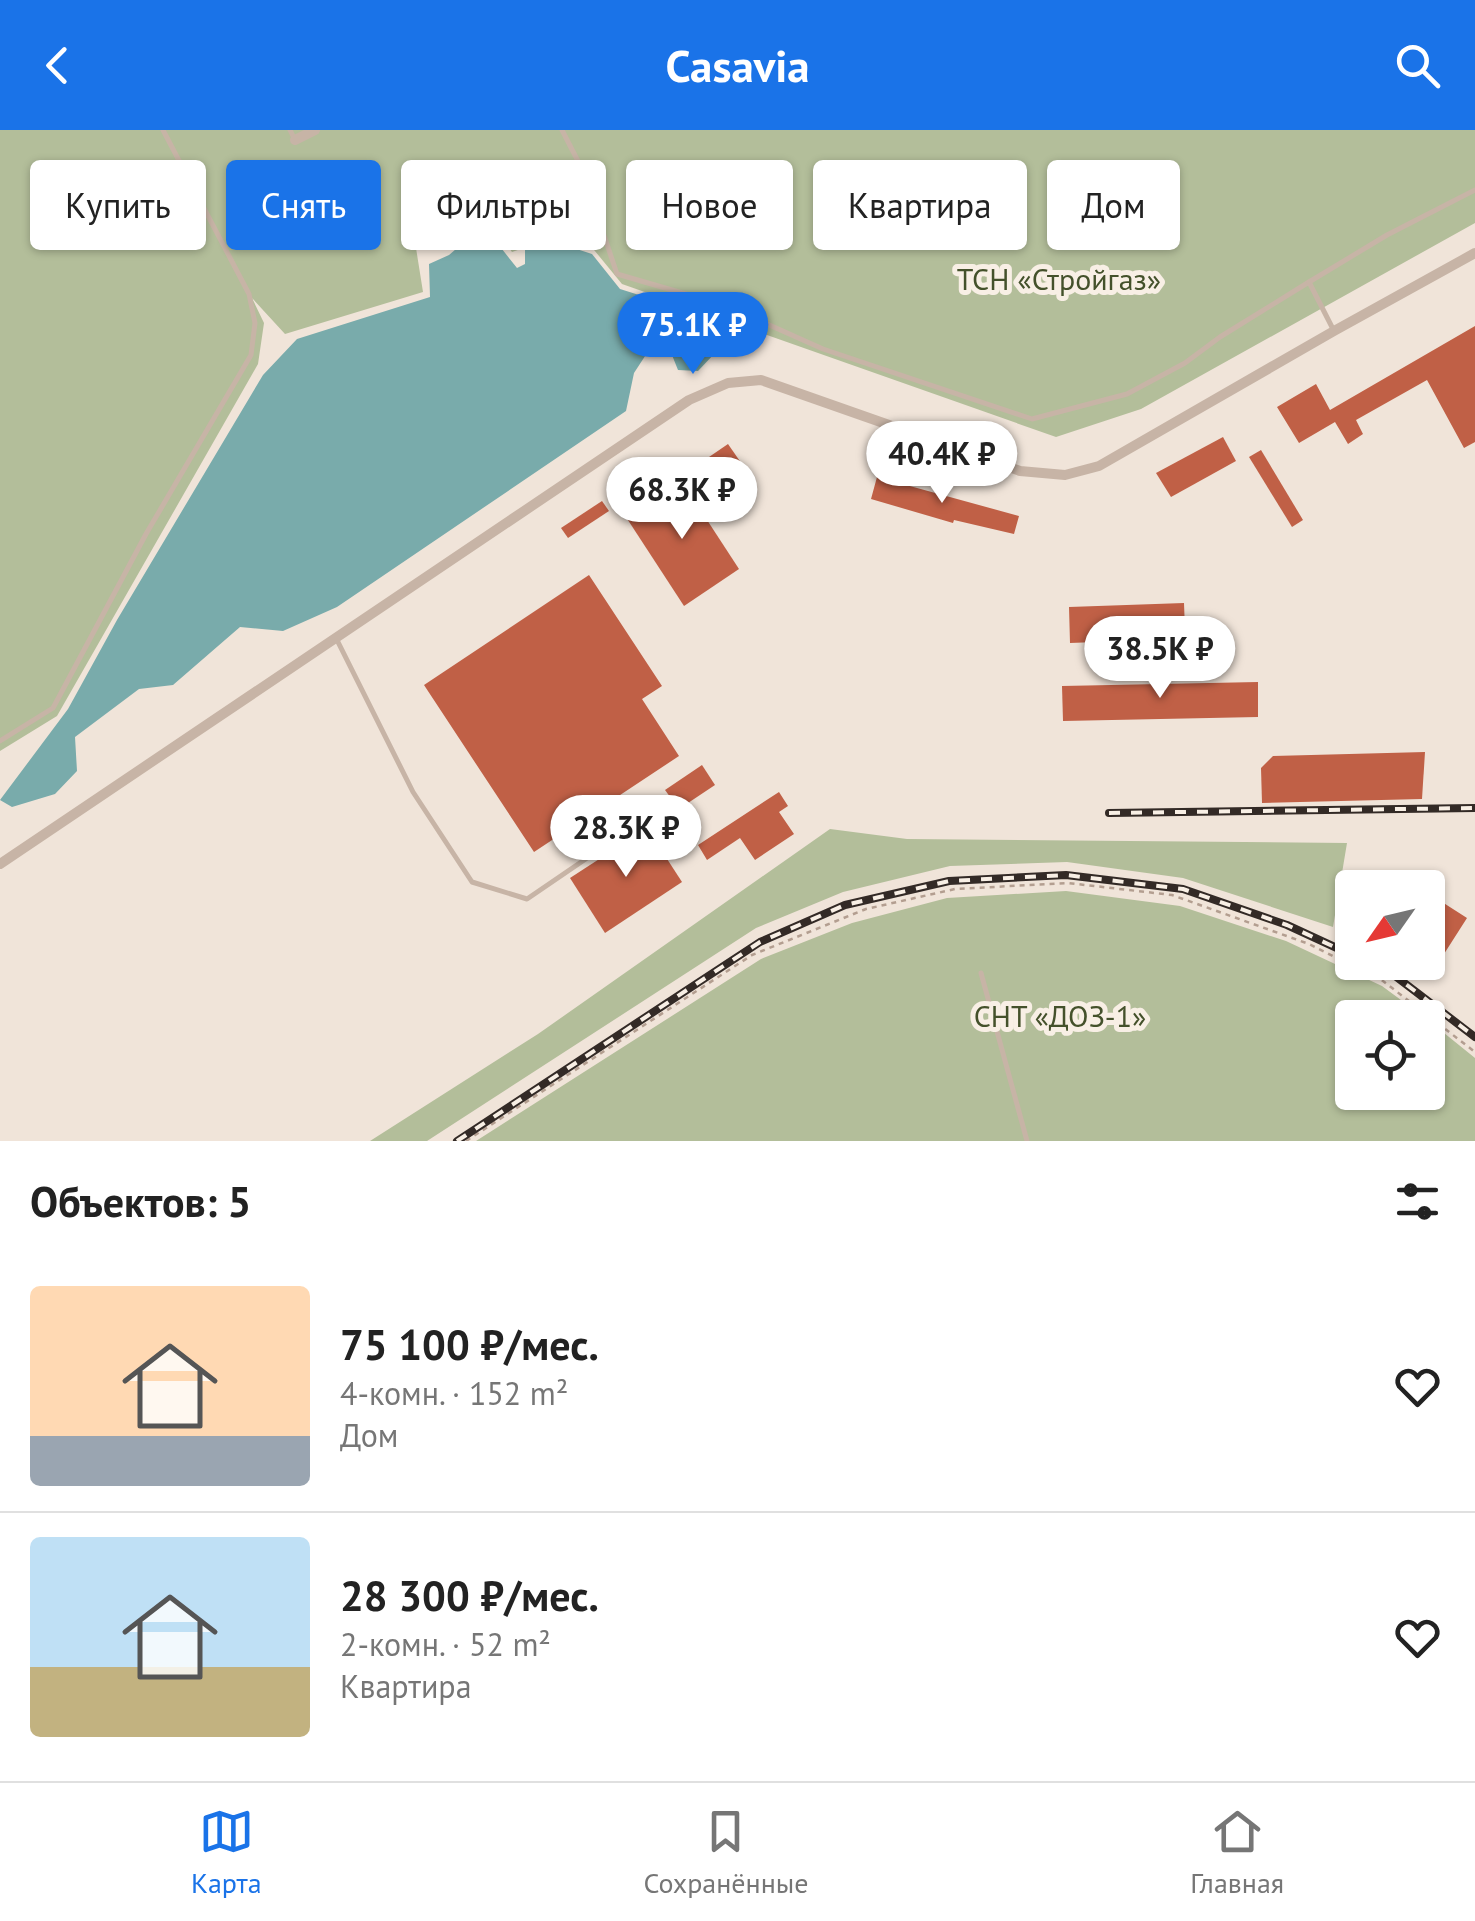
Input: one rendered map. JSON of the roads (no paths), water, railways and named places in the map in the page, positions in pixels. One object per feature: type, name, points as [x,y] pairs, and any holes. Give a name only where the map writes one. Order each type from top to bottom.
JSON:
[{"type":"street","points":[[292,135],[315,130]]},
{"type":"street","points":[[0,864],[689,400],[728,384],[761,380],[1020,471],[1065,476],[1100,466],[1475,253]]},
{"type":"lane","points":[[0,740],[53,708],[146,534],[251,355],[256,323],[249,294],[163,130]]},
{"type":"lane","points":[[562,130],[581,167],[617,274],[727,306],[841,356],[1032,419],[1127,394],[1185,363],[1220,337],[1387,235],[1475,190]]},
{"type":"lane","points":[[1309,282],[1334,330]]},
{"type":"lane","points":[[336,638],[413,792],[472,882],[527,899],[653,813]]},
{"type":"lane","points":[[980,973],[1027,1141]]},
{"type":"water","points":[[455,250],[503,250],[517,268],[525,264],[525,250],[580,250],[592,254],[620,289],[709,317],[716,352],[698,371],[678,370],[672,355],[649,350],[634,373],[626,411],[337,607],[283,631],[240,627],[173,685],[139,689],[75,737],[77,771],[55,794],[12,807],[0,800],[68,709],[263,375],[297,339],[430,297],[429,264]]},
{"type":"railway","points":[[1109,813],[1475,808]]},
{"type":"railway","points":[[457,1141],[760,942],[845,905],[949,881],[1066,875],[1183,889],[1287,925],[1335,947]]},
{"type":"railway","points":[[1400,980],[1475,1037]]},
{"type":"park label","name":"ТСН «Стройгаз»","points":[[1059,280]]},
{"type":"park label","name":"СНТ «ДОЗ-1»","points":[[1060,1017]]}]
